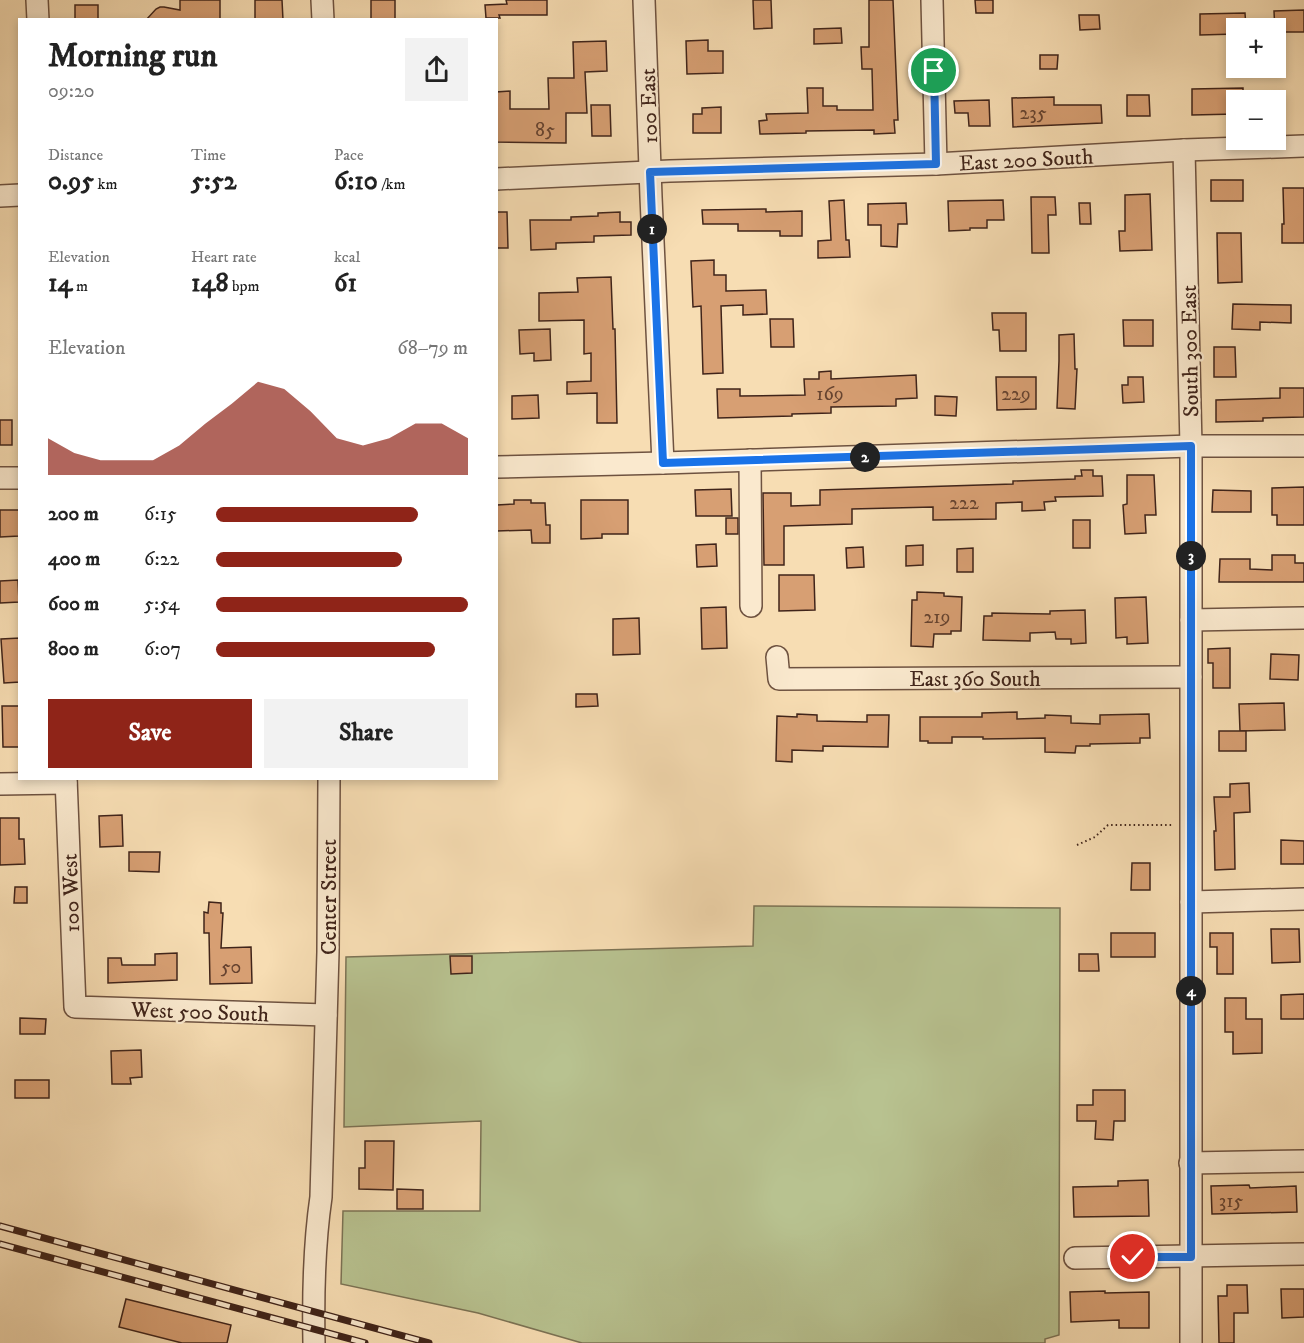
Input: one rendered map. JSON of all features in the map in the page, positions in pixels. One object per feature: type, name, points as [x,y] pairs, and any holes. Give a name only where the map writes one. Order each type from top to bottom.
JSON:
[{"type":"street","points":[[37,0],[38,18]]},
{"type":"street","points":[[322,0],[323,18]]},
{"type":"street","name":"100 East","points":[[644,0],[663,463]]},
{"type":"street","points":[[932,0],[936,164]]},
{"type":"street","name":"East 200 South","points":[[498,179],[936,164],[1184,150],[1304,146]]},
{"type":"street","name":"South 300 East","points":[[1184,150],[1191,446],[1191,1343]]},
{"type":"street","points":[[0,196],[18,195]]},
{"type":"street","points":[[498,467],[1191,446],[1304,446]]},
{"type":"street","points":[[750,460],[751,606]]},
{"type":"street","points":[[0,478],[18,478]]},
{"type":"street","points":[[1191,620],[1304,618]]},
{"type":"street","name":"East 360 South","points":[[777,657],[779,678],[1191,677]]},
{"type":"street","name":"Center Street","points":[[321,1197],[326,1015],[328,780]]},
{"type":"street","points":[[0,784],[66,781]]},
{"type":"street","name":"100 West","points":[[66,781],[75,1007]]},
{"type":"street","points":[[1191,902],[1304,899]]},
{"type":"street","name":"West 500 South","points":[[75,1007],[326,1015]]},
{"type":"street","points":[[1190,1163],[1304,1161]]},
{"type":"street","points":[[314,1343],[316,1233],[321,1197]]},
{"type":"street","points":[[321,1197],[326,1233],[323,1343]]},
{"type":"street","points":[[1075,1258],[1304,1254]]},
{"type":"path","points":[[1077,845],[1095,837],[1108,825],[1191,825]]},
{"type":"green space","points":[[754,906],[1060,908],[1059,1335],[1045,1339],[1045,1343],[582,1343],[478,1313],[341,1284],[343,1211],[480,1211],[481,1121],[344,1127],[346,957],[753,946]]},
{"type":"building","points":[[180,0],[220,0],[220,18],[148,18],[160,7],[180,10]]},
{"type":"building","points":[[255,0],[282,0],[283,18],[255,18]]},
{"type":"building","points":[[371,0],[395,0],[395,18],[371,18]]},
{"type":"building","points":[[506,0],[547,0],[547,15],[499,15],[500,18],[486,18],[485,5],[507,4]]},
{"type":"building","points":[[753,0],[771,0],[772,28],[754,29]]},
{"type":"building","points":[[869,0],[893,0],[898,120],[894,120],[895,133],[874,134],[874,130],[760,134],[759,121],[767,120],[766,114],[808,113],[807,88],[823,88],[823,106],[837,106],[837,110],[873,110],[872,69],[862,69],[861,47],[869,47]]},
{"type":"building","points":[[975,0],[993,0],[993,13],[976,13]]},
{"type":"building","points":[[75,5],[98,5],[98,18],[75,18]]},
{"type":"building","points":[[1304,10],[1304,32],[1286,32],[1286,18],[1274,18],[1274,11]]},
{"type":"building","points":[[1245,13],[1245,18],[1226,18],[1226,34],[1200,35],[1200,14]]},
{"type":"building","points":[[1079,15],[1099,15],[1100,29],[1080,30]]},
{"type":"building","points":[[841,28],[842,43],[814,44],[814,29]]},
{"type":"building","points":[[708,40],[708,51],[723,51],[723,73],[687,74],[686,41]]},
{"type":"building","points":[[606,41],[607,71],[585,72],[587,113],[566,113],[566,143],[498,142],[498,92],[510,91],[510,109],[549,109],[548,78],[574,78],[573,42]]},
{"type":"building","points":[[1040,55],[1058,55],[1057,69],[1040,69]]},
{"type":"building","points":[[1243,88],[1243,90],[1226,90],[1226,114],[1192,115],[1192,89]]},
{"type":"building","points":[[1127,95],[1149,95],[1150,116],[1127,116]]},
{"type":"building","points":[[1054,97],[1054,105],[1101,105],[1102,123],[1013,127],[1012,98]]},
{"type":"building","points":[[989,100],[990,126],[969,126],[968,113],[955,113],[954,101]]},
{"type":"building","points":[[591,105],[610,105],[611,136],[592,136]]},
{"type":"building","points":[[721,107],[721,133],[693,133],[693,114],[702,114],[702,108]]},
{"type":"building","points":[[1211,180],[1243,180],[1243,201],[1211,201]]},
{"type":"building","points":[[1283,188],[1304,188],[1304,243],[1282,243]]},
{"type":"building","points":[[1150,194],[1152,250],[1120,251],[1119,231],[1125,231],[1125,195]]},
{"type":"building","points":[[1031,197],[1055,197],[1056,215],[1048,215],[1049,253],[1032,253]]},
{"type":"building","points":[[844,200],[846,240],[849,240],[850,257],[818,258],[818,241],[831,240],[829,201]]},
{"type":"building","points":[[1003,200],[1004,220],[987,220],[987,228],[949,231],[948,201]]},
{"type":"building","points":[[906,203],[907,224],[898,224],[897,247],[881,246],[881,225],[868,225],[868,204]]},
{"type":"building","points":[[1079,203],[1090,203],[1091,224],[1080,224]]},
{"type":"building","points":[[766,209],[766,212],[802,211],[802,236],[780,236],[780,231],[738,231],[738,224],[703,224],[702,210]]},
{"type":"building","points":[[498,212],[507,212],[508,248],[498,248]]},
{"type":"building","points":[[620,212],[620,222],[631,222],[631,235],[594,236],[594,242],[556,243],[556,249],[531,250],[530,220],[571,220],[571,217]]},
{"type":"building","points":[[1217,233],[1241,233],[1242,282],[1218,283]]},
{"type":"building","points":[[714,260],[714,275],[726,275],[726,291],[766,290],[767,314],[743,315],[743,305],[721,306],[723,373],[703,374],[701,306],[693,307],[691,261]]},
{"type":"building","points":[[611,277],[613,329],[615,329],[617,423],[597,423],[597,393],[567,394],[567,382],[591,381],[591,353],[584,354],[584,320],[539,321],[539,293],[578,292],[577,278]]},
{"type":"building","points":[[1233,304],[1291,305],[1291,323],[1260,322],[1260,330],[1232,329]]},
{"type":"building","points":[[992,313],[1026,313],[1026,351],[1000,351],[999,330],[993,330]]},
{"type":"building","points":[[770,319],[793,319],[794,347],[771,347]]},
{"type":"building","points":[[1123,320],[1153,320],[1153,346],[1124,346]]},
{"type":"building","points":[[550,329],[551,360],[534,361],[534,353],[520,354],[519,330]]},
{"type":"building","points":[[1074,334],[1075,369],[1077,369],[1075,409],[1057,408],[1059,335]]},
{"type":"building","points":[[1214,347],[1235,347],[1236,377],[1214,377]]},
{"type":"building","points":[[831,371],[831,379],[916,375],[917,398],[896,399],[896,406],[831,407],[831,413],[718,418],[717,389],[740,389],[740,396],[805,395],[804,379],[819,379],[819,372]]},
{"type":"building","points":[[996,377],[1036,377],[1036,409],[997,410]]},
{"type":"building","points":[[1128,377],[1143,377],[1144,402],[1123,403],[1122,385],[1128,385]]},
{"type":"building","points":[[1280,388],[1304,388],[1304,417],[1216,422],[1216,400],[1280,398]]},
{"type":"building","points":[[538,395],[539,418],[512,419],[512,396]]},
{"type":"building","points":[[935,396],[957,397],[956,416],[935,415]]},
{"type":"building","points":[[0,420],[12,420],[12,445],[0,445]]},
{"type":"building","points":[[1081,470],[1093,470],[1093,476],[1102,476],[1103,496],[1055,497],[1056,501],[1044,502],[1045,510],[1022,511],[1022,502],[996,503],[996,519],[933,520],[933,507],[852,509],[852,524],[784,526],[784,565],[764,565],[763,493],[791,493],[791,506],[820,505],[820,490],[1013,484],[1013,481],[1075,479],[1075,476],[1082,476]]},
{"type":"building","points":[[1127,475],[1154,475],[1156,515],[1145,515],[1146,533],[1125,534],[1123,505],[1127,504]]},
{"type":"building","points":[[1304,487],[1304,525],[1277,525],[1277,515],[1272,515],[1272,488]]},
{"type":"building","points":[[731,489],[732,516],[696,516],[695,490]]},
{"type":"building","points":[[1213,490],[1251,491],[1251,512],[1212,512]]},
{"type":"building","points":[[514,500],[545,503],[546,525],[550,525],[550,543],[532,543],[531,530],[498,531],[498,505],[514,504]]},
{"type":"building","points":[[581,500],[628,500],[628,534],[602,534],[602,538],[581,539]]},
{"type":"building","points":[[0,510],[18,510],[18,536],[0,537]]},
{"type":"building","points":[[726,518],[738,518],[738,534],[726,534]]},
{"type":"building","points":[[1073,520],[1090,520],[1090,548],[1073,548]]},
{"type":"building","points":[[716,544],[717,566],[697,567],[696,545]]},
{"type":"building","points":[[923,545],[923,565],[906,566],[906,546]]},
{"type":"building","points":[[863,547],[864,567],[847,568],[846,548]]},
{"type":"building","points":[[973,548],[973,572],[957,572],[957,549]]},
{"type":"building","points":[[1272,555],[1295,555],[1295,563],[1304,563],[1304,582],[1219,582],[1220,559],[1250,559],[1250,569],[1272,570]]},
{"type":"building","points":[[779,575],[814,575],[815,610],[779,611]]},
{"type":"building","points":[[18,580],[18,602],[0,603],[0,581]]},
{"type":"building","points":[[917,592],[944,593],[944,596],[962,597],[961,631],[951,631],[951,634],[934,634],[933,647],[911,646],[912,600],[917,600]]},
{"type":"building","points":[[1146,597],[1148,643],[1127,644],[1127,637],[1116,638],[1115,598]]},
{"type":"building","points":[[726,607],[727,648],[702,649],[701,608]]},
{"type":"building","points":[[1085,610],[1086,643],[1071,644],[1071,639],[1056,639],[1055,632],[1030,633],[1030,641],[983,640],[984,616],[992,616],[992,613],[1050,614],[1050,611]]},
{"type":"building","points":[[639,618],[640,654],[613,655],[613,619]]},
{"type":"building","points":[[18,638],[18,682],[4,683],[1,639]]},
{"type":"building","points":[[1230,648],[1230,688],[1213,688],[1213,663],[1208,663],[1208,649]]},
{"type":"building","points":[[1271,654],[1299,655],[1298,680],[1270,679]]},
{"type":"building","points":[[576,694],[597,694],[598,706],[576,707]]},
{"type":"building","points":[[1284,703],[1285,730],[1240,731],[1239,704]]},
{"type":"building","points":[[2,706],[18,706],[18,747],[3,747]]},
{"type":"building","points":[[1017,712],[1017,719],[1045,718],[1045,715],[1071,716],[1071,723],[1100,724],[1100,715],[1149,714],[1150,738],[1140,738],[1140,743],[1076,746],[1075,753],[1045,752],[1045,738],[952,737],[952,743],[920,741],[920,717],[982,717],[982,713]]},
{"type":"building","points":[[797,714],[817,715],[817,721],[867,722],[867,715],[889,715],[888,747],[823,746],[823,751],[792,750],[792,762],[776,761],[777,716],[797,717]]},
{"type":"building","points":[[1219,731],[1246,731],[1246,751],[1219,751]]},
{"type":"building","points":[[1249,783],[1250,812],[1234,813],[1235,869],[1215,870],[1214,797],[1230,797],[1230,784]]},
{"type":"building","points":[[122,815],[123,846],[100,847],[99,816]]},
{"type":"building","points":[[0,818],[19,818],[19,839],[24,839],[25,864],[0,865]]},
{"type":"building","points":[[1281,840],[1304,841],[1304,864],[1281,864]]},
{"type":"building","points":[[129,852],[160,852],[159,872],[129,871]]},
{"type":"building","points":[[1132,863],[1150,863],[1150,890],[1131,890]]},
{"type":"building","points":[[15,887],[27,887],[27,903],[14,903]]},
{"type":"building","points":[[209,902],[221,903],[221,913],[223,913],[221,948],[251,947],[252,983],[210,984],[209,933],[204,933],[204,912],[208,913]]},
{"type":"building","points":[[1271,929],[1299,929],[1300,962],[1272,963]]},
{"type":"building","points":[[1111,933],[1155,933],[1155,957],[1111,957]]},
{"type":"building","points":[[1210,933],[1233,933],[1233,974],[1217,974],[1217,947],[1210,947]]},
{"type":"building","points":[[177,953],[177,980],[108,983],[108,958],[121,958],[122,965],[155,965],[155,954]]},
{"type":"building","points":[[1079,954],[1098,954],[1099,971],[1079,971]]},
{"type":"building","points":[[450,956],[472,956],[472,973],[451,974]]},
{"type":"building","points":[[1304,994],[1304,1019],[1281,1019],[1281,995]]},
{"type":"building","points":[[1225,998],[1246,998],[1246,1019],[1262,1019],[1262,1053],[1233,1054],[1233,1032],[1225,1032]]},
{"type":"building","points":[[20,1018],[46,1019],[45,1034],[20,1034]]},
{"type":"building","points":[[141,1050],[142,1077],[130,1078],[131,1084],[112,1084],[111,1051]]},
{"type":"building","points":[[15,1080],[49,1080],[49,1098],[15,1098]]},
{"type":"building","points":[[1093,1090],[1125,1090],[1125,1121],[1114,1121],[1113,1140],[1095,1139],[1096,1121],[1077,1121],[1077,1105],[1093,1105]]},
{"type":"building","points":[[365,1141],[394,1141],[393,1190],[359,1189],[359,1168],[365,1168]]},
{"type":"building","points":[[1148,1180],[1149,1216],[1074,1217],[1073,1187],[1118,1186],[1118,1181]]},
{"type":"building","points":[[1249,1185],[1250,1188],[1296,1186],[1297,1212],[1212,1214],[1211,1186]]},
{"type":"building","points":[[397,1189],[423,1190],[423,1209],[397,1209]]},
{"type":"building","points":[[1227,1285],[1247,1285],[1248,1313],[1234,1313],[1234,1343],[1219,1343],[1218,1296],[1227,1296]]},
{"type":"building","points":[[1281,1289],[1304,1289],[1304,1317],[1282,1318]]},
{"type":"building","points":[[1105,1291],[1105,1293],[1149,1292],[1149,1328],[1119,1328],[1119,1320],[1071,1322],[1070,1292]]},
{"type":"building","points":[[126,1299],[231,1325],[227,1343],[182,1343],[119,1327]]},
{"type":"railway","points":[[0,1226],[429,1343]]},
{"type":"railway","points":[[0,1244],[365,1343]]},
{"type":"route","points":[[934,71],[936,164],[650,172],[663,463],[1191,446],[1191,1257],[1133,1257]]}]
